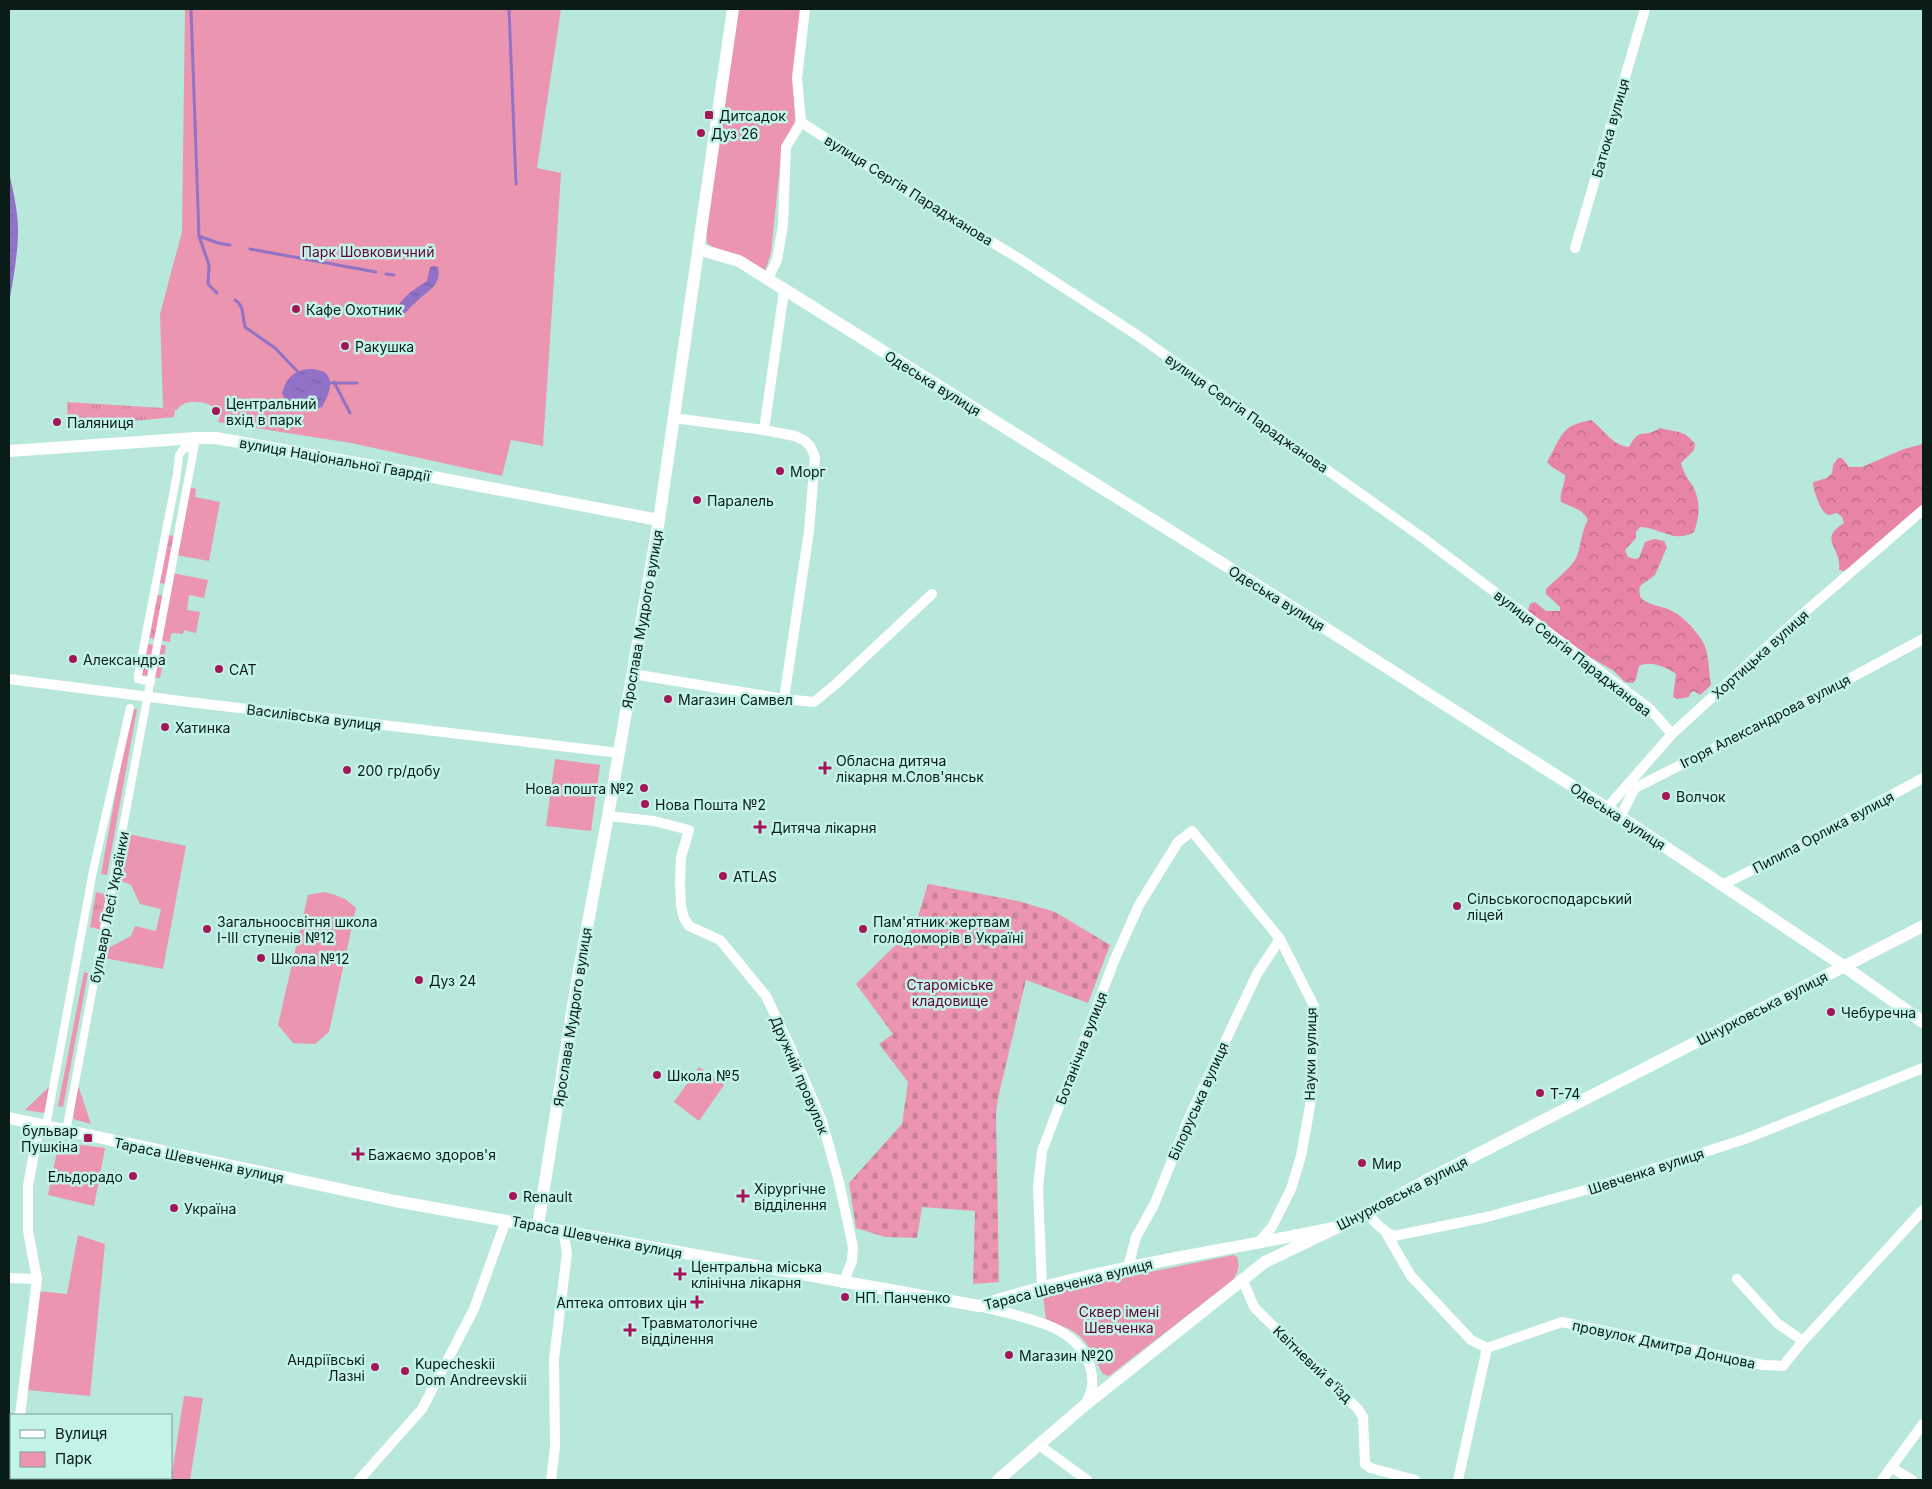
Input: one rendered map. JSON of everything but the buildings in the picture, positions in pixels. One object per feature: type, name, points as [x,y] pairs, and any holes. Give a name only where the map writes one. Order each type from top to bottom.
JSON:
[{"type":"street","name":"Ярослава Мудрого вулиця","points":[[538,1226],[577,981],[608,816],[659,520],[733,9]]},
{"type":"street","points":[[767,280],[777,260],[783,225],[786,147],[801,122],[797,78],[805,9]]},
{"type":"street","name":"Батюка вулиця","points":[[1575,248],[1645,9]]},
{"type":"street","name":"вулиця Сергія Параджанова","points":[[801,122],[914,196],[1015,256],[1137,334],[1423,538],[1650,710],[1672,734]]},
{"type":"street","name":"Одеська вулиця","points":[[698,249],[738,261],[1300,612],[1607,808],[1845,967],[1923,1022]]},
{"type":"street","points":[[764,430],[784,291]]},
{"type":"street","points":[[674,418],[795,436],[805,441],[815,456],[809,530],[784,699]]},
{"type":"street","name":"вулиця Національної Гвардії","points":[[9,451],[195,443],[216,438],[346,460],[659,520]]},
{"type":"street","points":[[151,682],[138,679],[177,474],[178,457],[181,450],[195,443]]},
{"type":"street","name":"бульвар Лесі Українки","points":[[66,1131],[195,443]]},
{"type":"street","points":[[178,457],[186,463],[193,461]]},
{"type":"street","name":"Хортицька вулиця","points":[[1607,808],[1672,734],[1806,611],[1923,510]]},
{"type":"street","points":[[166,532],[179,535]]},
{"type":"street","points":[[155,588],[168,590]]},
{"type":"street","points":[[633,674],[784,699],[814,702],[836,684],[932,594]]},
{"type":"street","name":"Ігоря Александрова вулиця","points":[[1620,817],[1635,788],[1819,695],[1923,639]]},
{"type":"street","points":[[145,640],[159,643]]},
{"type":"street","name":"Василівська вулиця","points":[[9,679],[619,753]]},
{"type":"street","name":"бульвар Лесі Українки","points":[[42,1125],[94,871],[130,708]]},
{"type":"street","name":"Пилипа Орлика вулиця","points":[[1722,884],[1774,859],[1923,778]]},
{"type":"street","name":"Дружній провулок","points":[[608,816],[654,821],[689,830],[681,857],[681,906],[684,918],[689,926],[720,940],[766,996],[791,1049],[822,1121],[839,1182],[853,1247],[852,1261],[844,1282]]},
{"type":"street","name":"Науки вулиця","points":[[1192,830],[1280,939],[1314,1006],[1310,1106],[1301,1156],[1291,1189],[1272,1227],[1257,1244]]},
{"type":"street","name":"Ботанічна вулиця","points":[[1042,1288],[1038,1188],[1042,1151],[1114,961],[1139,905],[1178,842],[1192,830]]},
{"type":"street","name":"Шнурковська вулиця","points":[[998,1480],[1085,1405],[1265,1262],[1332,1228],[1367,1213],[1427,1180],[1923,926]]},
{"type":"street","name":"Білоруська вулиця","points":[[1128,1267],[1136,1237],[1154,1205],[1189,1118],[1257,974],[1280,939]]},
{"type":"street","name":"Шевченка вулиця","points":[[1386,1233],[1394,1236],[1487,1217],[1596,1187],[1744,1139],[1923,1068]]},
{"type":"street","name":"Тараса Шевченка вулиця","points":[[9,1118],[395,1201],[980,1306],[1042,1288],[1128,1267],[1257,1244],[1332,1228]]},
{"type":"street","points":[[20,1414],[37,1279],[28,1231],[28,1186],[42,1125]]},
{"type":"street","points":[[1737,1279],[1777,1323],[1803,1341],[1923,1210]]},
{"type":"street","points":[[1367,1213],[1386,1233],[1411,1276],[1471,1340],[1487,1348],[1458,1480]]},
{"type":"street","points":[[359,1480],[422,1409],[474,1310],[506,1220]]},
{"type":"street","points":[[551,1480],[555,1447],[554,1359],[568,1253],[563,1230]]},
{"type":"street","points":[[9,1278],[37,1279]]},
{"type":"street","name":"Квітневий в'їзд","points":[[1239,1282],[1244,1283],[1254,1307],[1358,1409],[1363,1417],[1365,1464],[1371,1468],[1414,1480]]},
{"type":"street","points":[[980,1306],[1061,1330],[1076,1342],[1087,1357],[1093,1376],[1093,1390],[1085,1405]]},
{"type":"street","name":"провулок Дмитра Донцова","points":[[1487,1348],[1562,1322],[1763,1366],[1784,1366],[1803,1341]]},
{"type":"street","points":[[1882,1480],[1923,1424]]},
{"type":"street","points":[[1039,1445],[1087,1480]]},
{"type":"street","points":[[1891,1467],[1912,1480]]},
{"type":"green space","name":"Парк Шовковичний","points":[[185,9],[561,9],[537,168],[561,173],[543,446],[511,440],[502,476],[351,443],[218,422],[220,416],[218,410],[208,404],[190,402],[180,406],[177,410],[163,408],[160,314],[182,232]]},
{"type":"green space","points":[[738,9],[801,9],[793,77],[794,128],[782,146],[771,253],[765,271],[724,255],[707,243],[706,230]]},
{"type":"green space","points":[[67,402],[175,410],[174,417],[68,427]]},
{"type":"green space","points":[[1591,420],[1612,440],[1623,446],[1629,447],[1639,434],[1649,433],[1660,428],[1680,432],[1695,444],[1694,450],[1681,463],[1697,496],[1698,514],[1694,532],[1687,535],[1674,536],[1640,527],[1636,532],[1636,538],[1625,550],[1628,557],[1635,559],[1639,558],[1645,542],[1654,539],[1664,541],[1667,547],[1655,575],[1640,586],[1640,595],[1647,602],[1674,612],[1690,625],[1703,641],[1707,653],[1711,685],[1700,695],[1694,691],[1690,693],[1689,697],[1677,699],[1673,697],[1676,674],[1653,664],[1639,666],[1633,683],[1625,682],[1614,671],[1578,650],[1528,610],[1530,604],[1535,602],[1546,611],[1560,611],[1560,607],[1546,594],[1546,589],[1574,562],[1588,520],[1580,511],[1561,502],[1565,475],[1547,462],[1559,439],[1567,429]]},
{"type":"green space","points":[[1923,444],[1923,505],[1851,568],[1844,571],[1839,570],[1839,562],[1831,539],[1836,529],[1844,523],[1842,517],[1837,513],[1829,515],[1823,511],[1816,496],[1813,482],[1827,478],[1832,473],[1833,465],[1838,458],[1842,458],[1849,467],[1862,467],[1904,449]]},
{"type":"green space","points":[[188,487],[196,489],[195,497],[220,502],[209,561],[176,555]]},
{"type":"green space","points":[[168,535],[175,536],[166,584],[159,583]]},
{"type":"green space","points":[[172,573],[208,580],[204,598],[189,595],[187,610],[200,612],[196,633],[184,630],[183,634],[171,634],[170,642],[159,640]]},
{"type":"green space","points":[[157,595],[164,596],[155,639],[149,638]]},
{"type":"green space","points":[[147,644],[154,645],[148,676],[142,675]]},
{"type":"green space","points":[[160,644],[166,646],[160,678],[154,677]]},
{"type":"green space","points":[[131,709],[137,709],[107,875],[101,874]]},
{"type":"green space","points":[[555,759],[600,765],[591,831],[546,826]]},
{"type":"green space","points":[[128,834],[186,846],[163,969],[104,958],[108,948],[131,936],[135,926],[156,931],[161,909],[140,904],[131,885],[119,880]]},
{"type":"green space","name":"Староміське кладовище","points":[[928,884],[1018,901],[1055,912],[1110,945],[1088,1003],[1026,980],[998,1098],[996,1114],[999,1282],[973,1284],[975,1211],[922,1207],[917,1238],[885,1237],[856,1228],[849,1183],[902,1124],[908,1082],[879,1044],[893,1034],[856,984],[915,926]]},
{"type":"green space","points":[[96,892],[109,895],[102,930],[90,927]]},
{"type":"green space","points":[[324,892],[341,897],[356,908],[329,1032],[315,1044],[293,1043],[278,1025],[308,895]]},
{"type":"green space","points":[[84,972],[88,973],[63,1107],[58,1106]]},
{"type":"green space","points":[[699,1067],[724,1085],[699,1121],[674,1102]]},
{"type":"green space","points":[[78,1085],[91,1124],[73,1119]]},
{"type":"green space","points":[[50,1086],[45,1113],[25,1110]]},
{"type":"green space","points":[[59,1142],[105,1148],[94,1206],[48,1195]]},
{"type":"green space","points":[[78,1235],[105,1244],[90,1396],[27,1390],[38,1291],[67,1294]]},
{"type":"green space","name":"Сквер імені Шевченка","points":[[1233,1255],[1237,1257],[1238,1266],[1233,1280],[1109,1376],[1103,1374],[1081,1337],[1066,1328],[1046,1320],[1043,1294]]},
{"type":"green space","points":[[184,1396],[203,1398],[190,1480],[171,1480]]},
{"type":"water","points":[[9,172],[16,208],[18,239],[9,304]]},
{"type":"water","points":[[430,267],[438,267],[439,274],[433,288],[401,317],[396,315],[403,299],[427,281]]},
{"type":"water","points":[[301,370],[323,371],[328,375],[330,384],[322,407],[305,411],[291,405],[282,393],[286,382],[292,375]]},
{"type":"waterway","points":[[191,9],[199,236],[209,265],[208,284],[217,293]]},
{"type":"waterway","points":[[509,9],[516,184]]},
{"type":"waterway","points":[[199,236],[230,245]]},
{"type":"waterway","points":[[250,249],[376,272]]},
{"type":"waterway","points":[[386,274],[394,275]]},
{"type":"waterway","points":[[235,300],[242,309],[245,327],[275,348],[299,373]]},
{"type":"waterway","points":[[334,382],[350,413]]},
{"type":"waterway","points":[[327,383],[357,383]]},
{"type":"place","name":"Дитсадок","points":[[709,115]]},
{"type":"place","name":"Дуз 26","points":[[701,133]]},
{"type":"place","name":"Кафе Охотник","points":[[296,309]]},
{"type":"place","name":"Ракушка","points":[[345,346]]},
{"type":"place","name":"Центральний вхід в парк","points":[[216,411]]},
{"type":"place","name":"Паляниця","points":[[57,422]]},
{"type":"place","name":"Морг","points":[[780,471]]},
{"type":"place","name":"Паралель","points":[[697,500]]},
{"type":"place","name":"Александра","points":[[73,659]]},
{"type":"place","name":"САТ","points":[[219,669]]},
{"type":"place","name":"Магазин Самвел","points":[[668,699]]},
{"type":"place","name":"Хатинка","points":[[165,727]]},
{"type":"place","name":"Обласна дитяча лікарня м.Слов'янськ","points":[[825,768]]},
{"type":"place","name":"200 гр/добу","points":[[347,770]]},
{"type":"place","name":"Нова пошта №2","points":[[644,788]]},
{"type":"place","name":"Волчок","points":[[1666,796]]},
{"type":"place","name":"Нова Пошта №2","points":[[645,804]]},
{"type":"place","name":"Дитяча лікарня","points":[[760,827]]},
{"type":"place","name":"ATLAS","points":[[723,876]]},
{"type":"place","name":"Сільськогосподарський ліцей","points":[[1457,906]]},
{"type":"place","name":"Загальноосвітня школа І-ІІІ ступенів №12","points":[[207,929]]},
{"type":"place","name":"Пам'ятник жертвам голодоморів в Україні","points":[[863,929]]},
{"type":"place","name":"Школа №12","points":[[261,958]]},
{"type":"place","name":"Дуз 24","points":[[419,980]]},
{"type":"place","name":"Чебуречна","points":[[1831,1012]]},
{"type":"place","name":"Школа №5","points":[[657,1075]]},
{"type":"place","name":"Т-74","points":[[1540,1093]]},
{"type":"place","name":"бульвар Пушкіна","points":[[88,1138]]},
{"type":"place","name":"Бажаємо здоров'я","points":[[358,1154]]},
{"type":"place","name":"Мир","points":[[1362,1163]]},
{"type":"place","name":"Ельдорадо","points":[[133,1176]]},
{"type":"place","name":"Renault","points":[[513,1196]]},
{"type":"place","name":"Хірургічне відділення","points":[[743,1196]]},
{"type":"place","name":"Україна","points":[[174,1208]]},
{"type":"place","name":"Центральна міська клінічна лікарня","points":[[680,1274]]},
{"type":"place","name":"НП. Панченко","points":[[845,1297]]},
{"type":"place","name":"Аптека оптових цін","points":[[697,1302]]},
{"type":"place","name":"Травматологічне відділення","points":[[630,1330]]},
{"type":"place","name":"Магазин №20","points":[[1009,1355]]},
{"type":"place","name":"Андріївські Лазні","points":[[375,1367]]},
{"type":"place","name":"Kupecheskii Dom Andreevskii","points":[[405,1371]]}]
